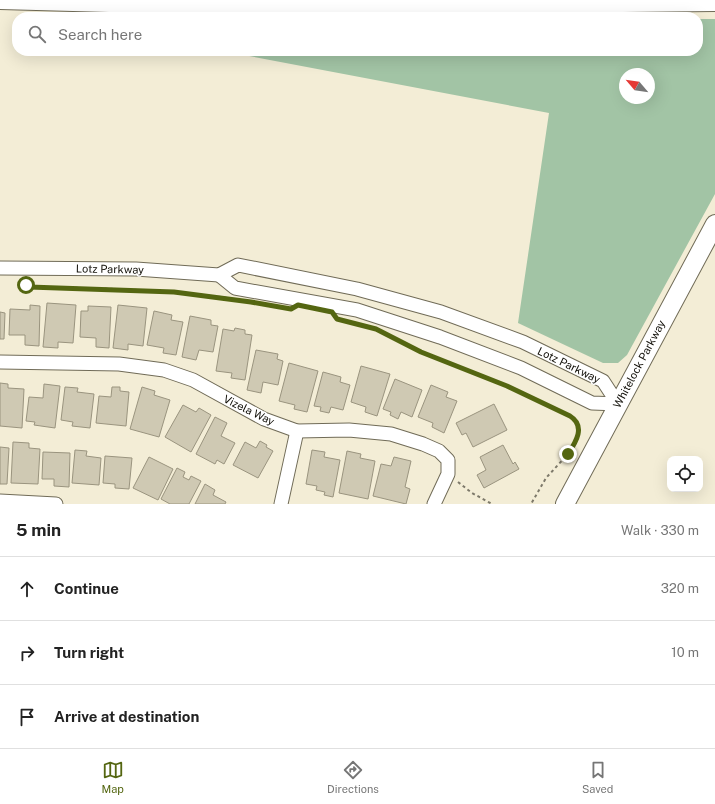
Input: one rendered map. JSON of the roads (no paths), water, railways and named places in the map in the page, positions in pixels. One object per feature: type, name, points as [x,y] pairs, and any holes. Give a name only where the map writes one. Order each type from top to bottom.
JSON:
[{"type":"main road","name":"Whitelock Parkway","points":[[564,504],[715,224]]},
{"type":"street","points":[[0,1],[255,8],[715,3]]},
{"type":"street","name":"Lotz Parkway","points":[[0,268],[136,269],[219,275],[238,265],[357,289],[441,312],[523,342],[603,380],[618,404]]},
{"type":"street","points":[[219,275],[235,288],[356,310],[440,337],[513,366],[592,403],[618,404]]},
{"type":"street","name":"Vizela Way","points":[[0,362],[120,364],[164,370],[193,380],[264,419],[297,431],[349,430],[391,434],[423,444],[439,451],[448,460],[448,474],[434,504]]},
{"type":"street","points":[[281,504],[297,431]]},
{"type":"street","points":[[0,501],[56,504]]}]
